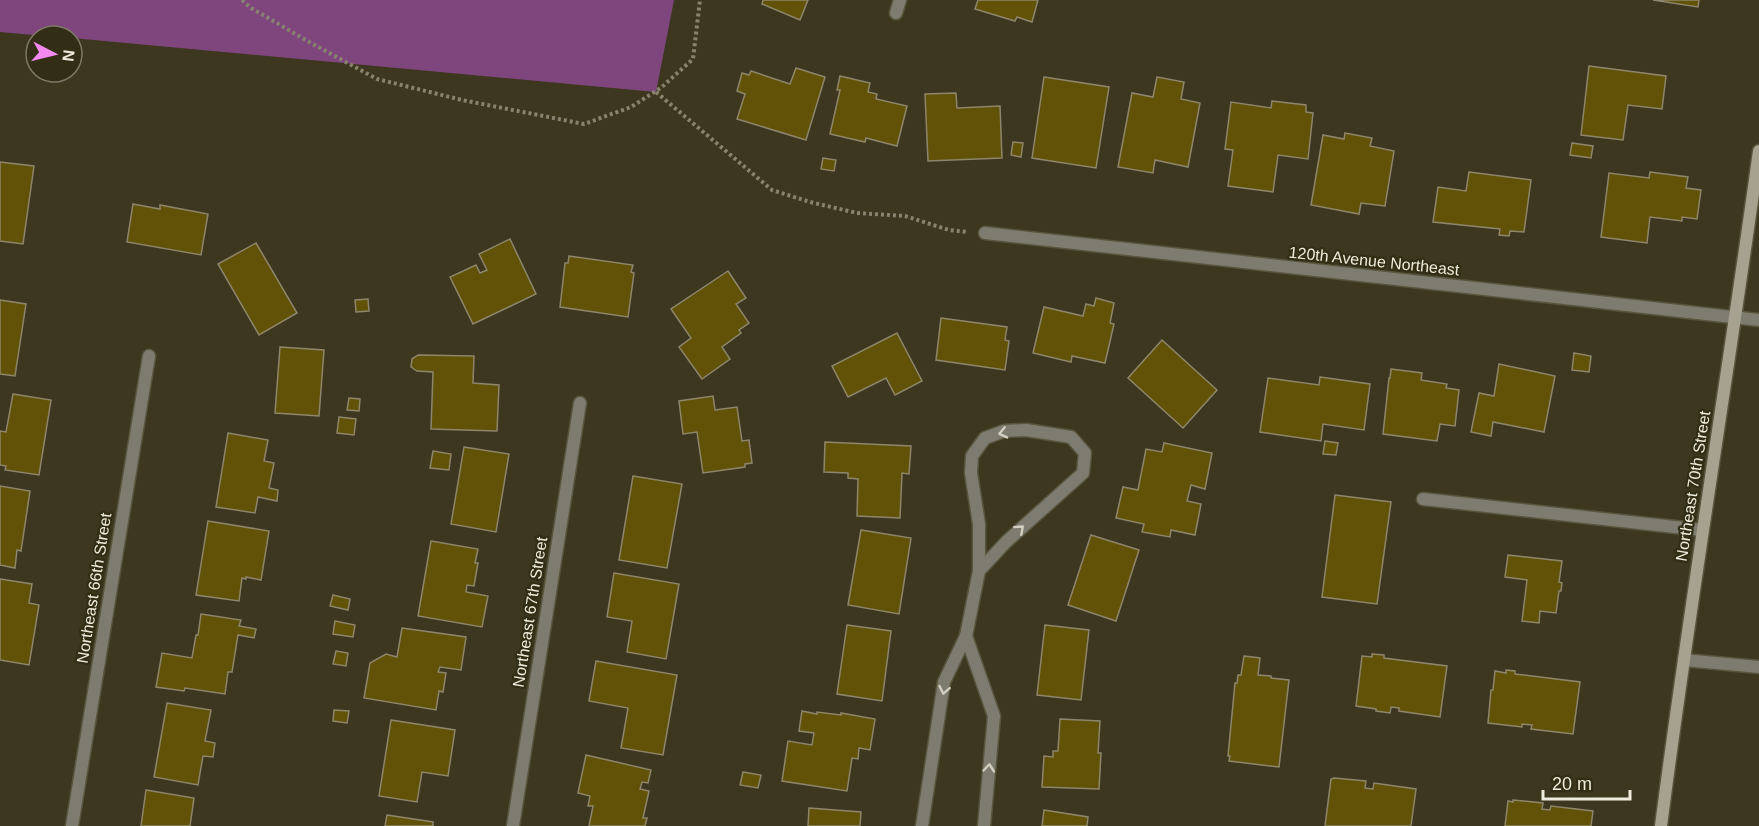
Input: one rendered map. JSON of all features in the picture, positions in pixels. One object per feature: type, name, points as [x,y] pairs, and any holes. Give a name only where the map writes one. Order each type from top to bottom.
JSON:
[{"type":"main road","name":"Northeast 70th Street","points":[[1661,826],[1702,530],[1736,318],[1759,151]]},
{"type":"street","points":[[896,13],[900,0]]},
{"type":"street","name":"120th Avenue Northeast","points":[[985,233],[1759,320]]},
{"type":"street","name":"Northeast 66th Street","points":[[72,826],[150,356]]},
{"type":"street","name":"Northeast 67th Street","points":[[513,826],[580,403]]},
{"type":"street","points":[[922,826],[944,682],[966,636],[979,572],[979,524],[971,473],[972,456],[985,438],[1004,431],[1026,430],[1071,438],[1085,453],[1083,473],[1006,542],[979,572]]},
{"type":"street","points":[[1423,499],[1702,530]]},
{"type":"street","points":[[966,636],[994,716],[984,826]]},
{"type":"street","points":[[1684,660],[1759,667]]},
{"type":"path","points":[[242,0],[251,8],[377,79],[462,100],[584,124],[631,107],[656,92],[693,59],[700,0]]},
{"type":"path","points":[[656,92],[772,190],[857,213],[905,216],[949,230],[985,233]]},
{"type":"shaded area","points":[[0,0],[674,0],[656,92],[84,39],[84,24],[24,24],[24,34],[0,32]]},
{"type":"building","points":[[763,0],[808,0],[800,20],[762,4]]},
{"type":"building","points":[[978,0],[1038,0],[1032,22],[1017,17],[1015,21],[975,9]]},
{"type":"building","points":[[1653,0],[1699,0],[1698,7]]},
{"type":"building","points":[[1589,66],[1666,76],[1662,109],[1628,105],[1623,140],[1581,135]]},
{"type":"building","points":[[796,68],[825,77],[806,140],[737,119],[745,94],[737,91],[742,73],[749,75],[751,71],[790,84]]},
{"type":"building","points":[[840,76],[870,83],[868,92],[877,94],[876,99],[907,106],[897,146],[866,138],[865,142],[830,134],[840,90],[837,90]]},
{"type":"building","points":[[1044,77],[1109,87],[1096,168],[1032,158]]},
{"type":"building","points":[[1157,77],[1184,82],[1181,99],[1200,103],[1188,167],[1155,160],[1153,173],[1118,167],[1132,93],[1153,97]]},
{"type":"building","points":[[956,93],[957,108],[1000,106],[1002,158],[928,161],[925,94]]},
{"type":"building","points":[[1272,101],[1306,105],[1306,112],[1313,113],[1308,159],[1278,155],[1273,192],[1228,186],[1233,150],[1225,149],[1231,102],[1271,108]]},
{"type":"building","points":[[1345,133],[1372,138],[1370,146],[1394,151],[1385,206],[1361,203],[1359,214],[1311,205],[1323,135],[1344,139]]},
{"type":"building","points":[[1013,142],[1023,143],[1021,157],[1011,155]]},
{"type":"building","points":[[1572,143],[1593,146],[1591,158],[1570,155]]},
{"type":"building","points":[[823,158],[836,160],[834,171],[821,169]]},
{"type":"building","points":[[0,162],[34,166],[23,244],[0,241]]},
{"type":"building","points":[[1469,172],[1531,180],[1524,232],[1510,231],[1509,236],[1499,235],[1500,229],[1433,222],[1438,187],[1466,191]]},
{"type":"building","points":[[1650,172],[1688,177],[1686,188],[1701,190],[1697,219],[1682,217],[1682,221],[1650,217],[1647,243],[1601,237],[1609,173],[1649,178]]},
{"type":"building","points":[[133,204],[160,209],[160,205],[208,214],[201,255],[127,242]]},
{"type":"building","points":[[510,239],[536,294],[473,324],[450,277],[476,265],[480,273],[487,270],[479,254]]},
{"type":"building","points":[[256,243],[297,313],[259,335],[218,264]]},
{"type":"building","points":[[569,256],[633,265],[628,317],[560,307],[565,263],[568,263]]},
{"type":"building","points":[[728,271],[746,298],[736,304],[749,323],[739,330],[741,333],[722,347],[730,359],[702,379],[679,347],[691,338],[671,309]]},
{"type":"building","points":[[1096,298],[1114,303],[1110,323],[1114,324],[1105,363],[1072,356],[1071,362],[1033,353],[1044,307],[1083,316],[1086,304],[1094,306]]},
{"type":"building","points":[[368,299],[369,311],[356,312],[355,300]]},
{"type":"building","points":[[0,300],[26,304],[15,376],[0,374]]},
{"type":"building","points":[[941,318],[1007,327],[1005,340],[1009,341],[1005,370],[936,360]]},
{"type":"building","points":[[897,333],[922,381],[895,395],[886,378],[848,397],[832,366]]},
{"type":"building","points":[[1162,340],[1217,390],[1183,428],[1128,378]]},
{"type":"building","points":[[280,347],[324,350],[319,416],[275,413]]},
{"type":"building","points":[[1574,353],[1591,356],[1589,372],[1572,370]]},
{"type":"building","points":[[418,355],[474,356],[473,383],[499,385],[497,431],[431,429],[433,372],[417,371],[411,367],[412,359]]},
{"type":"building","points":[[1499,364],[1555,376],[1544,432],[1493,422],[1491,436],[1471,432],[1479,393],[1494,396]]},
{"type":"building","points":[[1391,369],[1422,373],[1421,380],[1447,384],[1446,388],[1459,390],[1455,426],[1440,424],[1437,441],[1383,434]]},
{"type":"building","points":[[1320,377],[1370,384],[1364,430],[1323,424],[1321,441],[1260,432],[1268,378],[1319,385]]},
{"type":"building","points":[[13,394],[51,400],[39,475],[5,470],[6,466],[0,465],[0,431],[6,432]]},
{"type":"building","points":[[713,396],[715,410],[737,407],[742,441],[749,440],[752,463],[745,464],[745,467],[703,473],[697,432],[683,434],[679,401]]},
{"type":"building","points":[[349,398],[360,399],[359,411],[347,410]]},
{"type":"building","points":[[339,417],[356,419],[354,435],[337,433]]},
{"type":"building","points":[[228,433],[268,440],[264,461],[274,463],[269,488],[278,490],[277,501],[258,497],[255,513],[216,507]]},
{"type":"building","points":[[1325,441],[1338,443],[1336,455],[1323,454]]},
{"type":"building","points":[[825,442],[911,446],[909,474],[902,473],[900,518],[857,516],[858,479],[848,478],[848,473],[824,472]]},
{"type":"building","points":[[1164,443],[1212,453],[1205,489],[1191,485],[1187,501],[1201,504],[1195,535],[1171,530],[1170,537],[1142,532],[1144,524],[1116,518],[1123,487],[1138,490],[1146,449],[1162,452]]},
{"type":"building","points":[[464,447],[509,454],[496,532],[451,524]]},
{"type":"building","points":[[433,451],[451,454],[449,470],[430,468]]},
{"type":"building","points":[[633,476],[682,484],[667,568],[619,560]]},
{"type":"building","points":[[0,486],[30,491],[21,551],[17,550],[15,568],[0,565]]},
{"type":"building","points":[[1335,495],[1391,502],[1377,604],[1322,597]]},
{"type":"building","points":[[208,521],[269,531],[261,580],[242,578],[239,601],[196,595]]},
{"type":"building","points":[[861,530],[911,538],[899,614],[848,605]]},
{"type":"building","points":[[1091,535],[1139,550],[1116,621],[1068,605]]},
{"type":"building","points":[[431,541],[478,549],[474,586],[467,585],[466,592],[488,596],[482,627],[418,616]]},
{"type":"building","points":[[1508,555],[1562,561],[1559,582],[1562,583],[1556,613],[1540,611],[1539,623],[1522,621],[1527,580],[1505,577]]},
{"type":"building","points":[[614,573],[679,584],[666,659],[627,652],[632,621],[607,617]]},
{"type":"building","points":[[0,579],[32,584],[29,603],[39,605],[29,665],[0,660]]},
{"type":"building","points":[[333,595],[350,599],[348,610],[330,606]]},
{"type":"building","points":[[201,614],[241,620],[239,626],[256,629],[254,638],[238,635],[232,672],[228,672],[225,694],[185,688],[184,691],[156,687],[162,653],[192,658]]},
{"type":"building","points":[[335,621],[355,625],[353,637],[333,634]]},
{"type":"building","points":[[847,625],[891,631],[882,701],[837,694]]},
{"type":"building","points":[[1045,625],[1089,630],[1081,700],[1037,695]]},
{"type":"building","points":[[402,628],[466,637],[461,670],[440,667],[438,672],[446,673],[443,692],[439,691],[436,710],[364,698],[370,663],[386,654],[397,657]]},
{"type":"building","points":[[336,651],[348,653],[346,666],[333,664]]},
{"type":"building","points":[[1372,654],[1384,655],[1384,658],[1447,666],[1440,717],[1399,711],[1399,708],[1391,707],[1390,713],[1356,706],[1362,656],[1372,657]]},
{"type":"building","points":[[1244,656],[1260,658],[1258,675],[1289,680],[1279,767],[1229,761],[1235,683],[1237,683],[1238,675],[1241,675]]},
{"type":"building","points":[[596,661],[677,675],[663,755],[621,748],[628,708],[589,701]]},
{"type":"building","points":[[1506,670],[1515,671],[1515,674],[1580,682],[1573,734],[1531,729],[1532,725],[1522,724],[1522,727],[1488,723],[1495,671],[1506,673]]},
{"type":"building","points":[[167,703],[211,710],[205,741],[215,743],[213,757],[203,756],[198,785],[154,777]]},
{"type":"building","points":[[334,710],[349,711],[347,723],[333,721]]},
{"type":"building","points":[[802,711],[817,714],[817,712],[841,715],[841,713],[875,719],[870,750],[859,748],[858,759],[852,758],[847,791],[782,781],[788,741],[812,745],[814,733],[799,731]]},
{"type":"building","points":[[1060,719],[1100,721],[1099,789],[1042,787],[1044,756],[1053,757],[1053,751],[1058,751]]},
{"type":"building","points":[[391,720],[455,730],[448,776],[422,772],[417,802],[379,796]]},
{"type":"building","points":[[586,755],[651,770],[648,783],[642,782],[640,789],[649,791],[643,818],[647,818],[645,826],[589,826],[593,806],[588,806],[590,796],[578,793]]},
{"type":"building","points":[[743,772],[761,775],[758,788],[740,785]]},
{"type":"building","points":[[1331,779],[1366,781],[1365,788],[1373,789],[1374,783],[1416,789],[1411,826],[1325,826]]},
{"type":"building","points":[[146,790],[194,798],[190,826],[141,826]]},
{"type":"building","points":[[1513,800],[1543,803],[1542,809],[1550,810],[1551,806],[1593,811],[1591,826],[1505,826],[1508,801],[1513,802]]},
{"type":"building","points":[[809,808],[861,812],[860,826],[808,826]]},
{"type":"building","points":[[1044,810],[1088,817],[1087,826],[1042,826]]},
{"type":"building","points":[[387,815],[433,822],[433,826],[385,826]]}]
